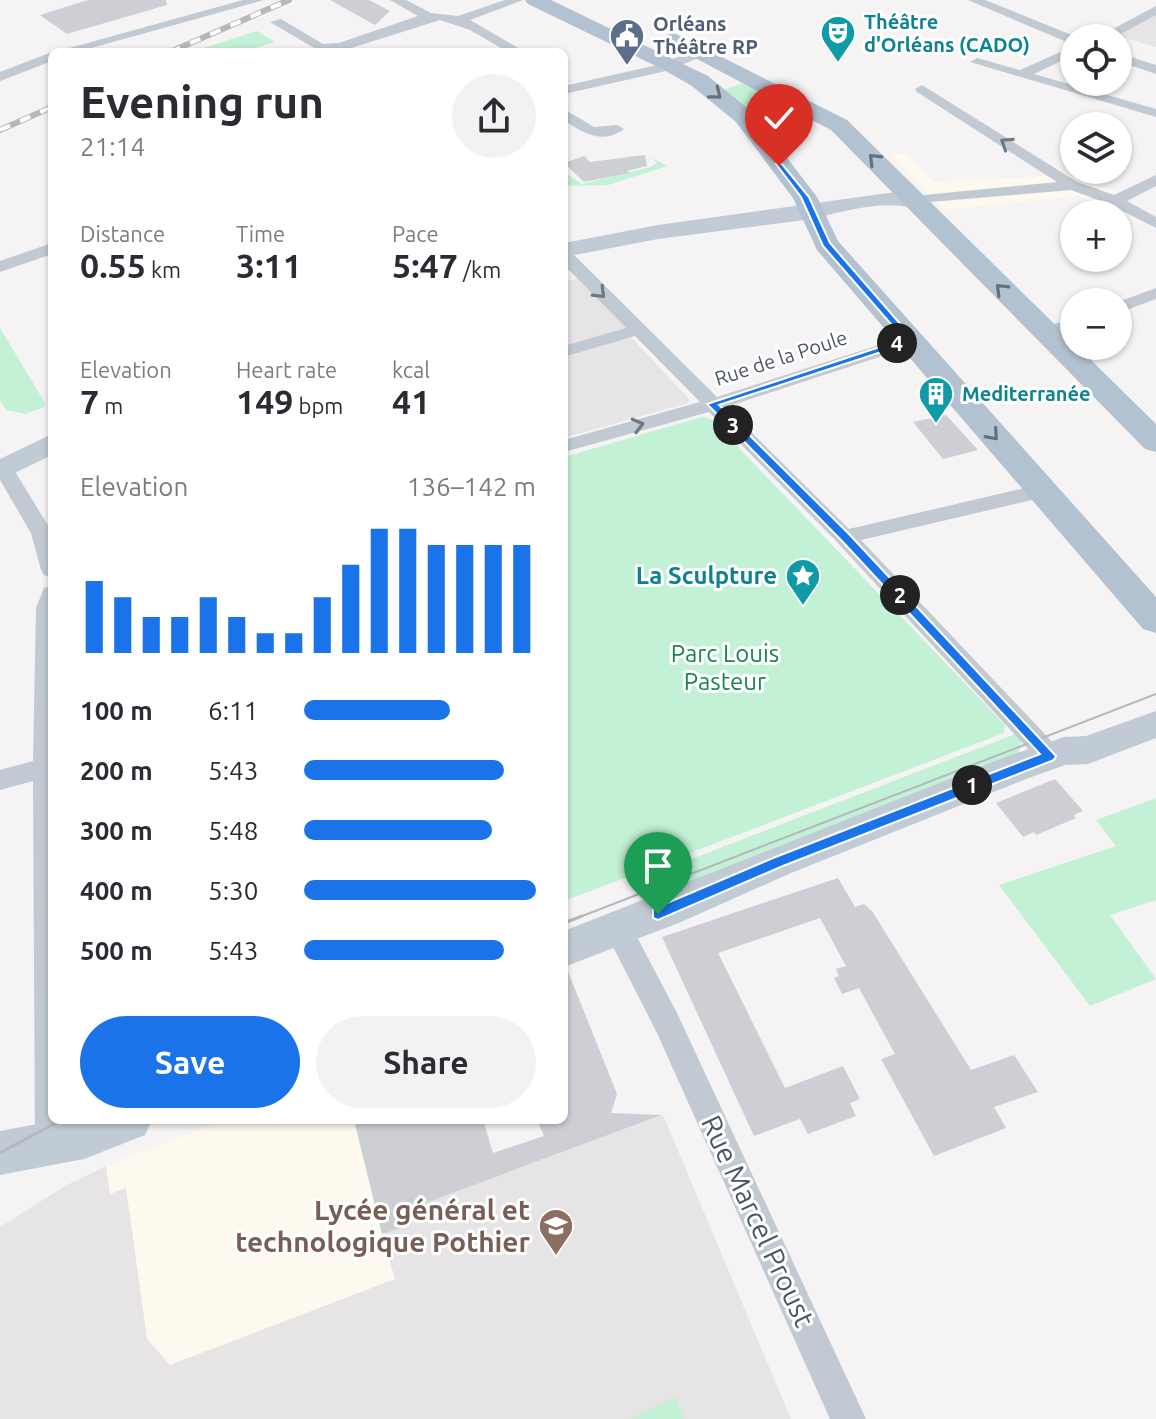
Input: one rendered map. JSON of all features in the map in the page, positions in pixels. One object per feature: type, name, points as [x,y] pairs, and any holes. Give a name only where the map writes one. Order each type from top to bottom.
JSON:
[{"type":"main road","points":[[535,0],[670,67],[744,117],[813,212],[826,244],[1156,620]]},
{"type":"main road","points":[[660,32],[829,119],[851,127],[914,201],[1156,442]]},
{"type":"street","points":[[77,48],[258,0]]},
{"type":"street","points":[[396,0],[429,17]]},
{"type":"street","points":[[458,20],[517,0]]},
{"type":"street","points":[[974,0],[1060,34]]},
{"type":"street","points":[[1130,24],[1156,10]]},
{"type":"street","points":[[276,22],[321,48],[340,47],[440,15],[458,20],[510,48]]},
{"type":"street","points":[[568,89],[670,67],[701,52]]},
{"type":"street","points":[[1021,75],[1060,57]]},
{"type":"street","points":[[0,77],[48,58]]},
{"type":"street","points":[[977,62],[1156,113]]},
{"type":"street","points":[[1132,62],[1156,70]]},
{"type":"street","points":[[568,78],[580,86]]},
{"type":"street","points":[[922,89],[1072,185],[1112,200]]},
{"type":"street","points":[[568,116],[591,132],[617,129]]},
{"type":"street","points":[[1117,200],[1156,180]]},
{"type":"street","points":[[568,252],[658,232],[813,212],[834,215],[901,207],[914,201],[1072,185]]},
{"type":"street","points":[[1132,210],[1156,223]]},
{"type":"street","points":[[0,267],[48,249]]},
{"type":"street","points":[[568,257],[1057,753]]},
{"type":"street","points":[[1132,302],[1156,293]]},
{"type":"street","points":[[1044,332],[1060,328]]},
{"type":"street","points":[[568,351],[637,330]]},
{"type":"street","name":"Rue de la Poule","points":[[568,445],[712,404],[910,341]]},
{"type":"street","points":[[48,445],[2,470],[42,533],[48,555]]},
{"type":"street","points":[[845,537],[1042,491]]},
{"type":"street","points":[[48,605],[45,768],[48,956]]},
{"type":"street","points":[[602,935],[778,862],[1057,753],[1091,734],[1156,709]]},
{"type":"street","points":[[1057,753],[1088,750],[1156,724]]},
{"type":"street","points":[[0,780],[45,768]]},
{"type":"street","name":"Rue Marcel Proust","points":[[602,935],[667,1023]]},
{"type":"street","name":"Rue Marcel Proust","points":[[602,935],[640,948],[667,1023],[848,1419]]},
{"type":"street","points":[[51,1124],[51,1144]]},
{"type":"street","points":[[0,1153],[84,1137],[119,1124]]},
{"type":"shaded area","points":[[1156,14],[1156,47],[1132,40],[1132,27]]},
{"type":"shaded area","points":[[905,153],[933,182],[1060,175],[1060,184],[1094,184],[1131,197],[1129,200],[1088,200],[1079,196],[944,210],[891,154]]},
{"type":"shaded area","points":[[577,279],[626,328],[568,347],[568,281]]},
{"type":"shaded area","points":[[630,336],[689,399],[688,403],[568,437],[568,357]]},
{"type":"shaded area","name":"Lycée général et technologique Pothier","points":[[663,1115],[791,1419],[0,1419],[0,1227],[65,1186],[106,1166],[110,1194],[126,1188],[147,1339],[170,1365],[395,1279],[382,1234],[411,1225],[407,1210]]},
{"type":"shaded area","points":[[213,1124],[355,1124],[395,1279],[169,1365],[147,1339],[126,1189],[110,1194],[106,1166]]},
{"type":"green space","points":[[257,31],[275,42],[256,48],[203,48]]},
{"type":"green space","points":[[746,82],[807,117],[746,110],[720,91]]},
{"type":"green space","points":[[652,158],[667,166],[608,185],[568,186],[568,175],[582,184],[657,163]]},
{"type":"green space","points":[[0,328],[45,403],[44,407],[25,414],[6,410],[0,401]]},
{"type":"green space","name":"Parc Louis Pasteur","points":[[702,417],[711,419],[1005,725],[1004,733],[568,899],[568,456]]},
{"type":"green space","points":[[1018,733],[1021,742],[1019,754],[657,898],[645,877]]},
{"type":"green space","points":[[1156,798],[1156,900],[1110,915],[1156,979],[1090,1006],[999,885],[1116,846],[1096,820]]},
{"type":"green space","points":[[675,1397],[684,1419],[630,1419]]},
{"type":"building","points":[[88,0],[166,0],[167,5],[67,34],[40,15]]},
{"type":"building","points":[[330,0],[369,0],[390,11],[375,25]]},
{"type":"building","points":[[645,155],[647,166],[584,182],[568,167],[568,162],[584,156],[590,162]]},
{"type":"building","points":[[946,415],[978,450],[943,459],[913,422]]},
{"type":"building","points":[[1055,779],[1083,811],[1074,815],[1076,818],[1036,835],[1034,832],[1023,837],[996,803]]},
{"type":"building","points":[[838,878],[855,907],[864,904],[872,911],[971,1070],[1014,1055],[1038,1092],[994,1107],[1006,1128],[934,1156],[881,1059],[895,1054],[859,988],[842,994],[834,978],[839,976],[836,969],[846,966],[820,918],[718,953],[785,1088],[843,1066],[860,1099],[850,1103],[856,1116],[808,1134],[800,1119],[754,1136],[662,937]]},
{"type":"building","points":[[568,972],[617,1094],[611,1113],[662,1115],[407,1210],[412,1225],[382,1234],[355,1124],[484,1124],[493,1153],[544,1136],[539,1124],[568,1124]]},
{"type":"tram line","points":[[577,918],[1156,694]]},
{"type":"tram line","points":[[568,921],[582,916]]},
{"type":"tram line","points":[[0,1153],[54,1124]]},
{"type":"railway","points":[[179,48],[289,0]]},
{"type":"railway","points":[[0,130],[48,109]]},
{"type":"place","name":"Théâtre d'Orléans (CADO)","points":[[838,64]]},
{"type":"place","name":"Orléans Théâtre RP","points":[[627,67]]},
{"type":"place","name":"Mediterranée","points":[[936,425]]},
{"type":"place","name":"La Sculpture","points":[[803,607]]},
{"type":"place","name":"Lycée général et technologique Pothier","points":[[556,1257]]},
{"type":"route","points":[[658,914],[778,862],[1050,756],[845,537],[712,404],[910,341],[826,244],[805,197],[779,166]]}]
